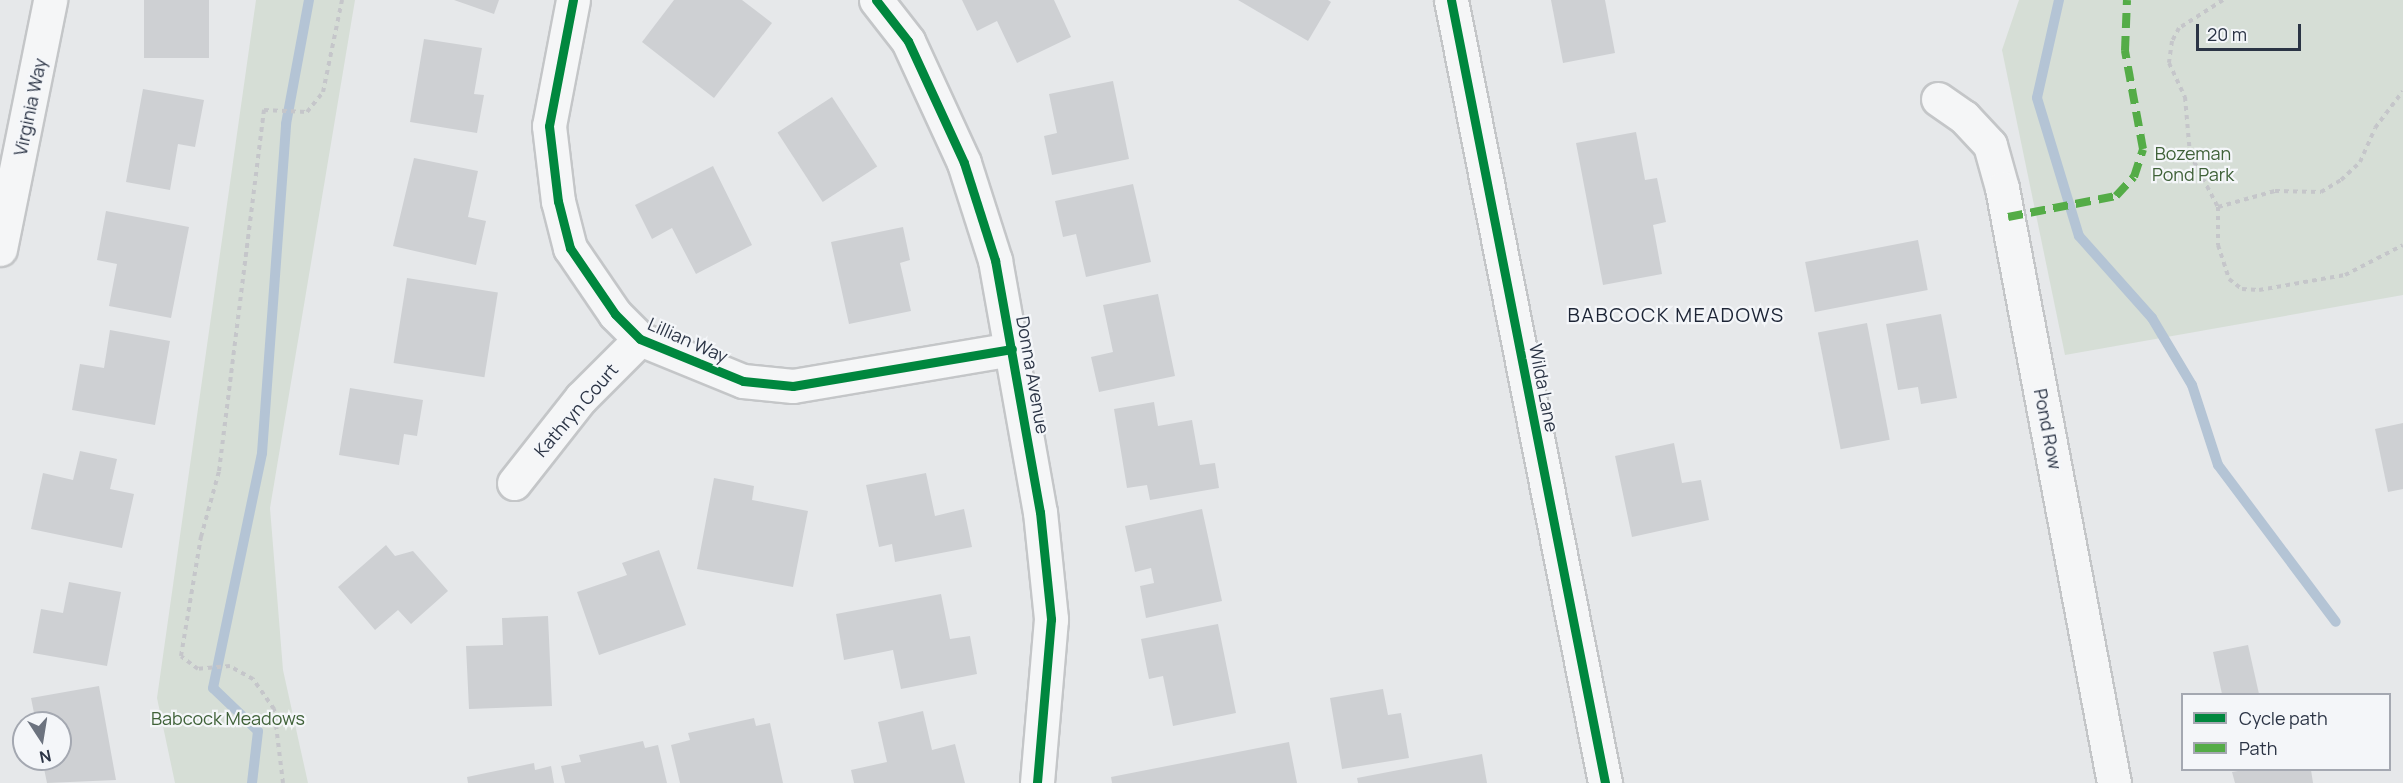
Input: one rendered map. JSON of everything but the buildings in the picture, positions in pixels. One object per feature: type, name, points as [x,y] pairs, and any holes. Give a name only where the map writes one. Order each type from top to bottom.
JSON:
[{"type":"street","name":"Virginia Way","points":[[0,249],[50,0]]},
{"type":"street","name":"Lillian Way","points":[[573,0],[549,126],[558,201],[570,248],[615,314],[640,339],[743,381],[793,386],[1012,349]]},
{"type":"street","name":"Donna Avenue","points":[[876,0],[908,41],[964,163],[995,260],[1040,512],[1051,619],[1037,783]]},
{"type":"street","name":"Wilda Lane","points":[[1451,0],[1605,783]]},
{"type":"street","name":"Pond Row","points":[[1938,99],[1964,117],[1990,145],[2002,188],[2114,783]]},
{"type":"street","name":"Kathryn Court","points":[[514,483],[582,398],[640,339]]},
{"type":"path","points":[[283,783],[274,709],[254,680],[230,666],[198,669],[181,656],[201,537],[219,471],[264,110],[307,112],[323,92],[342,0]]},
{"type":"path","points":[[2223,0],[2179,28],[2172,41],[2169,63],[2185,97],[2190,154],[2218,207],[2221,261],[2229,279],[2242,288],[2259,290],[2345,275],[2403,245]]},
{"type":"path","points":[[2218,207],[2275,191],[2321,192],[2341,180],[2360,162],[2375,128],[2403,92]]},
{"type":"green space","name":"Babcock Meadows","points":[[256,0],[355,0],[270,508],[283,670],[308,783],[175,783],[157,698]]},
{"type":"green space","name":"Bozeman Pond Park","points":[[2019,0],[2403,0],[2403,295],[2065,355],[2002,50]]},
{"type":"waterway","points":[[252,783],[258,731],[213,688],[262,453],[286,124],[309,0]]},
{"type":"waterway","points":[[2059,0],[2037,98],[2079,236],[2152,318],[2192,385],[2218,465],[2336,622]]},
{"type":"marked path","points":[[2008,217],[2116,196],[2134,177],[2143,149],[2125,51],[2127,0]]},
{"type":"cycle path","points":[[573,0],[549,126],[558,201],[570,248],[615,314],[640,339],[743,381],[793,386],[1012,349]]},
{"type":"cycle path","points":[[876,0],[908,41],[964,163],[995,260],[1040,512],[1051,619],[1037,783]]},
{"type":"cycle path","points":[[1451,0],[1605,783]]},
{"type":"district","name":"BABCOCK MEADOWS","points":[[1676,314]]}]
